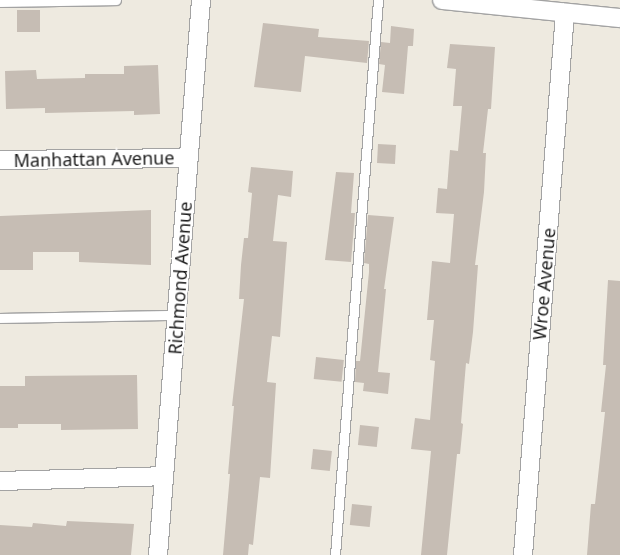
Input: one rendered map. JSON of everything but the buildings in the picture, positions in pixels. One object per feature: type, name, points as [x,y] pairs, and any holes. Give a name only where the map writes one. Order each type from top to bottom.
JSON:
[{"type":"street","name":"Richmond Avenue","points":[[158,555],[201,0]]},
{"type":"street","points":[[442,0],[620,18]]},
{"type":"street","name":"Wroe Avenue","points":[[523,555],[565,13]]},
{"type":"street","name":"Manhattan Avenue","points":[[0,160],[188,158]]},
{"type":"street","points":[[0,481],[164,476]]},
{"type":"lane","points":[[0,2],[116,0]]},
{"type":"lane","points":[[335,555],[378,0]]},
{"type":"lane","points":[[0,318],[177,315]]}]
